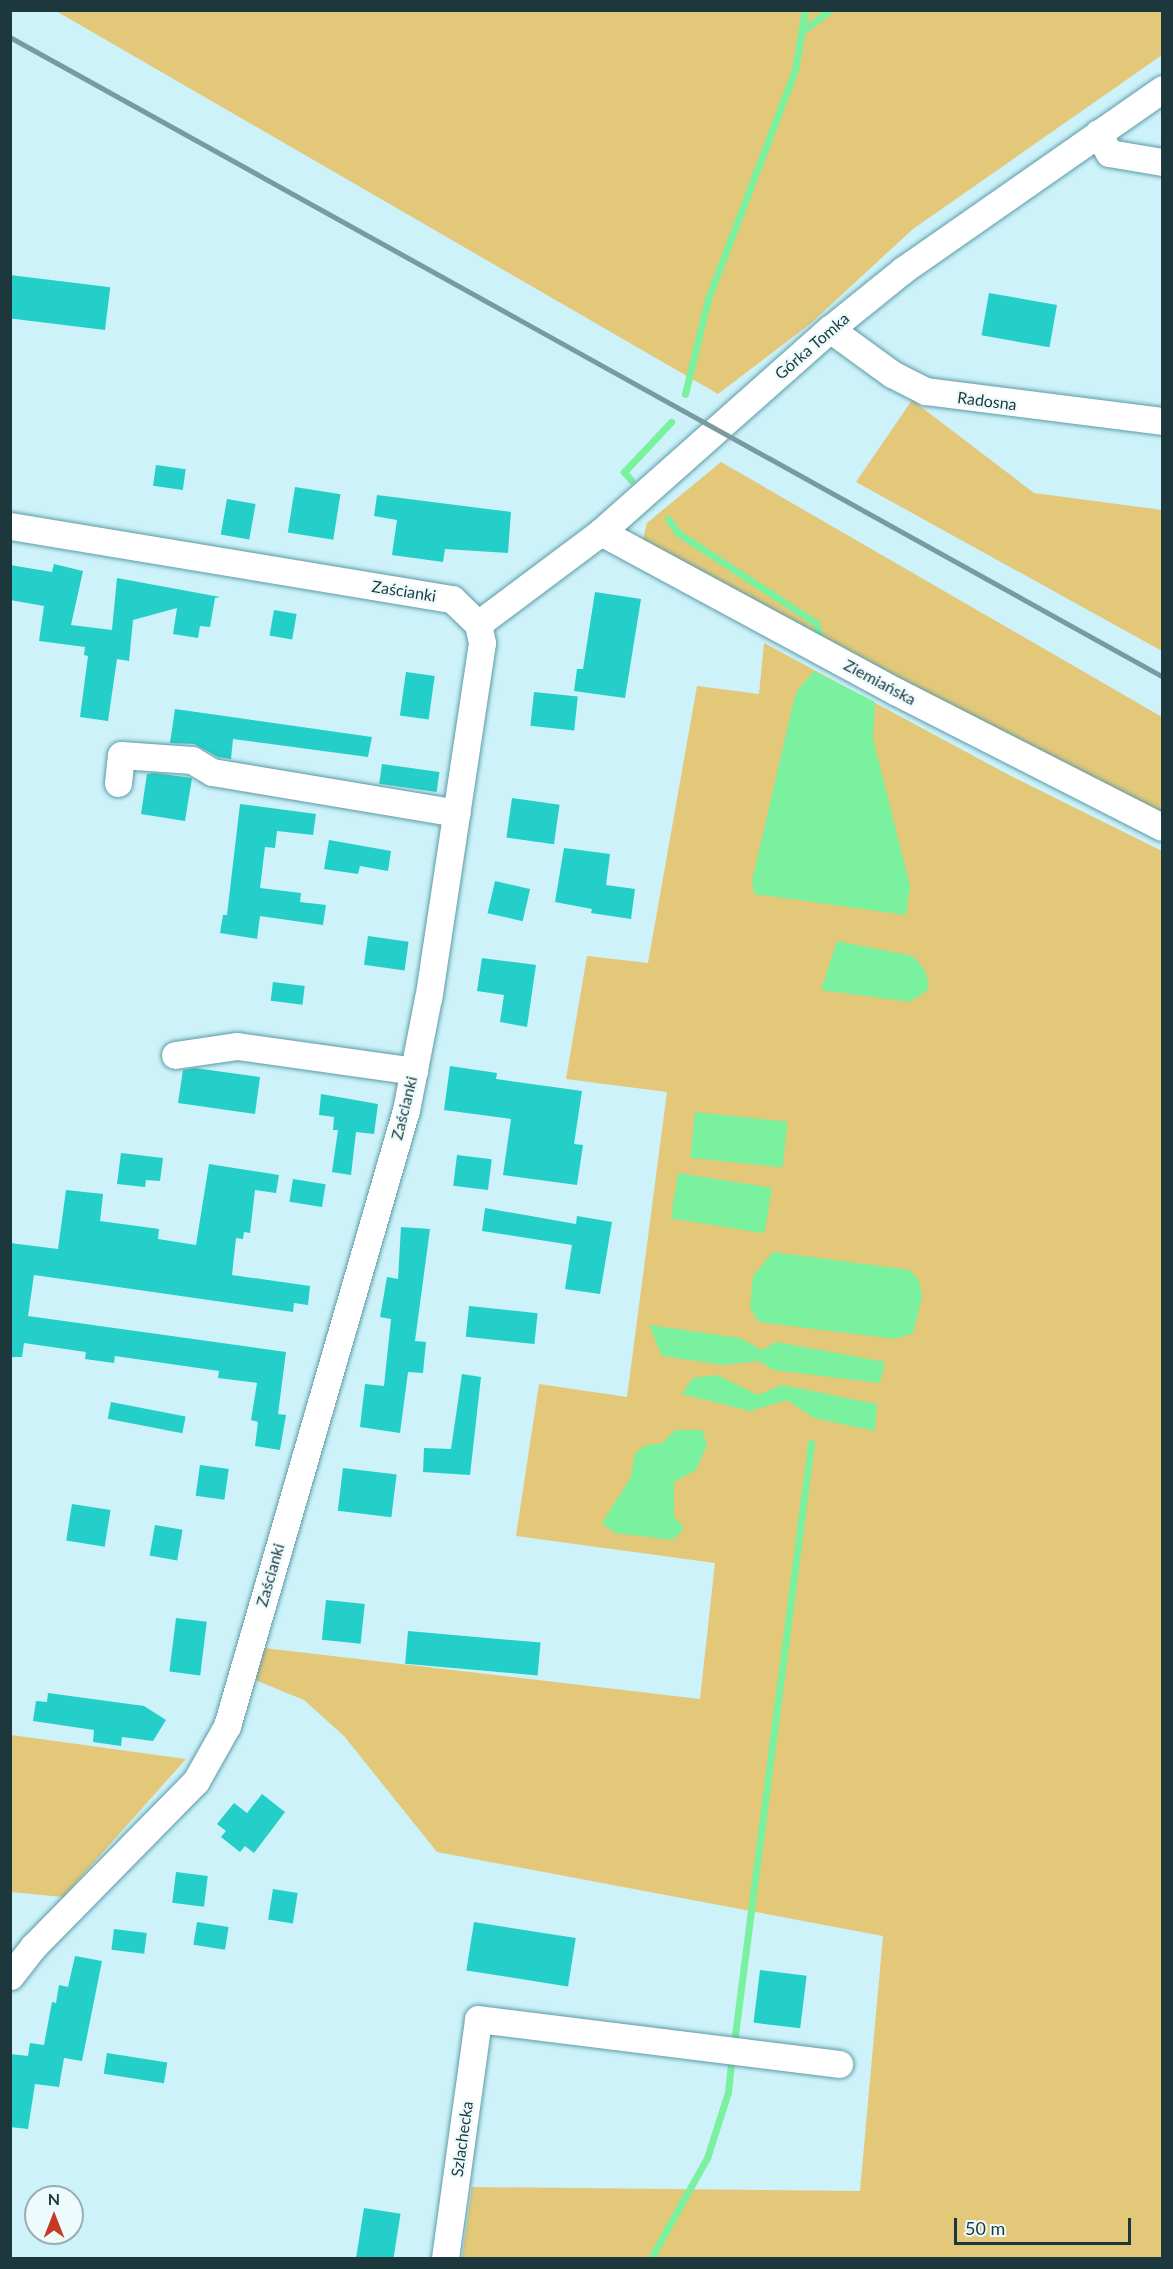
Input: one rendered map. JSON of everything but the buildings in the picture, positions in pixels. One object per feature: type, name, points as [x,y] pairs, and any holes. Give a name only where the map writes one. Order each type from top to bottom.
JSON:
[{"type":"street","name":"Górka Tomka","points":[[478,624],[601,532],[830,328],[903,270],[1162,89]]},
{"type":"street","points":[[1098,133],[1109,153],[1162,162]]},
{"type":"street","name":"Radosna","points":[[830,328],[892,374],[926,392],[1162,421]]},
{"type":"street","name":"Zaścianki","points":[[10,525],[452,599],[478,624],[481,663],[406,1110],[227,1726],[196,1780],[33,1947],[10,1976]]},
{"type":"street","name":"Ziemiańska","points":[[601,532],[897,692],[1162,827]]},
{"type":"street","points":[[118,783],[121,755],[192,760],[212,771],[457,813]]},
{"type":"street","points":[[175,1055],[237,1046],[414,1071]]},
{"type":"street","name":"Szlachecka","points":[[446,2259],[478,2019],[839,2064]]},
{"type":"shaded area","points":[[1162,10],[1162,55],[913,229],[810,324],[718,394],[56,11]]},
{"type":"shaded area","points":[[912,400],[1034,493],[1162,510],[1162,651],[856,482]]},
{"type":"shaded area","points":[[721,462],[1162,717],[1162,814],[989,726],[643,539],[647,523]]},
{"type":"shaded area","points":[[764,643],[1009,775],[1162,851],[1162,2258],[462,2258],[472,2187],[860,2191],[883,1936],[437,1852],[344,1736],[304,1700],[255,1680],[264,1648],[700,1699],[715,1563],[516,1536],[539,1384],[627,1397],[667,1092],[566,1079],[587,956],[648,963],[697,686],[759,694]]},
{"type":"shaded area","points":[[814,671],[875,702],[873,739],[910,886],[906,915],[754,894],[752,881],[793,704],[797,691]]},
{"type":"shaded area","points":[[837,941],[913,956],[925,970],[929,989],[910,1002],[821,990]]},
{"type":"shaded area","points":[[695,1112],[787,1122],[783,1167],[690,1158]]},
{"type":"shaded area","points":[[678,1173],[772,1188],[765,1233],[671,1218]]},
{"type":"shaded area","points":[[773,1252],[910,1270],[919,1280],[922,1297],[913,1333],[895,1339],[759,1322],[750,1308],[753,1276]]},
{"type":"shaded area","points":[[649,1325],[740,1338],[762,1350],[777,1342],[885,1362],[880,1383],[773,1370],[759,1361],[724,1365],[662,1356]]},
{"type":"shaded area","points":[[717,1375],[758,1395],[782,1385],[877,1404],[875,1431],[814,1418],[787,1400],[750,1411],[682,1394],[693,1378]]},
{"type":"shaded area","points":[[676,1430],[702,1430],[707,1445],[696,1470],[674,1482],[674,1516],[684,1529],[672,1540],[615,1533],[602,1523],[631,1477],[635,1453],[644,1446],[662,1443]]},
{"type":"shaded area","points":[[11,1735],[186,1759],[63,1897],[11,1892]]},
{"type":"waterway","points":[[685,394],[708,299],[795,70],[805,10]]},
{"type":"waterway","points":[[801,32],[830,10]]},
{"type":"waterway","points":[[631,480],[624,472],[671,422]]},
{"type":"waterway","points":[[668,519],[678,533],[816,623],[820,639]]},
{"type":"waterway","points":[[735,2035],[811,1443]]},
{"type":"waterway","points":[[651,2258],[707,2158],[728,2092],[731,2064]]},
{"type":"railway","points":[[10,37],[1162,676]]}]
